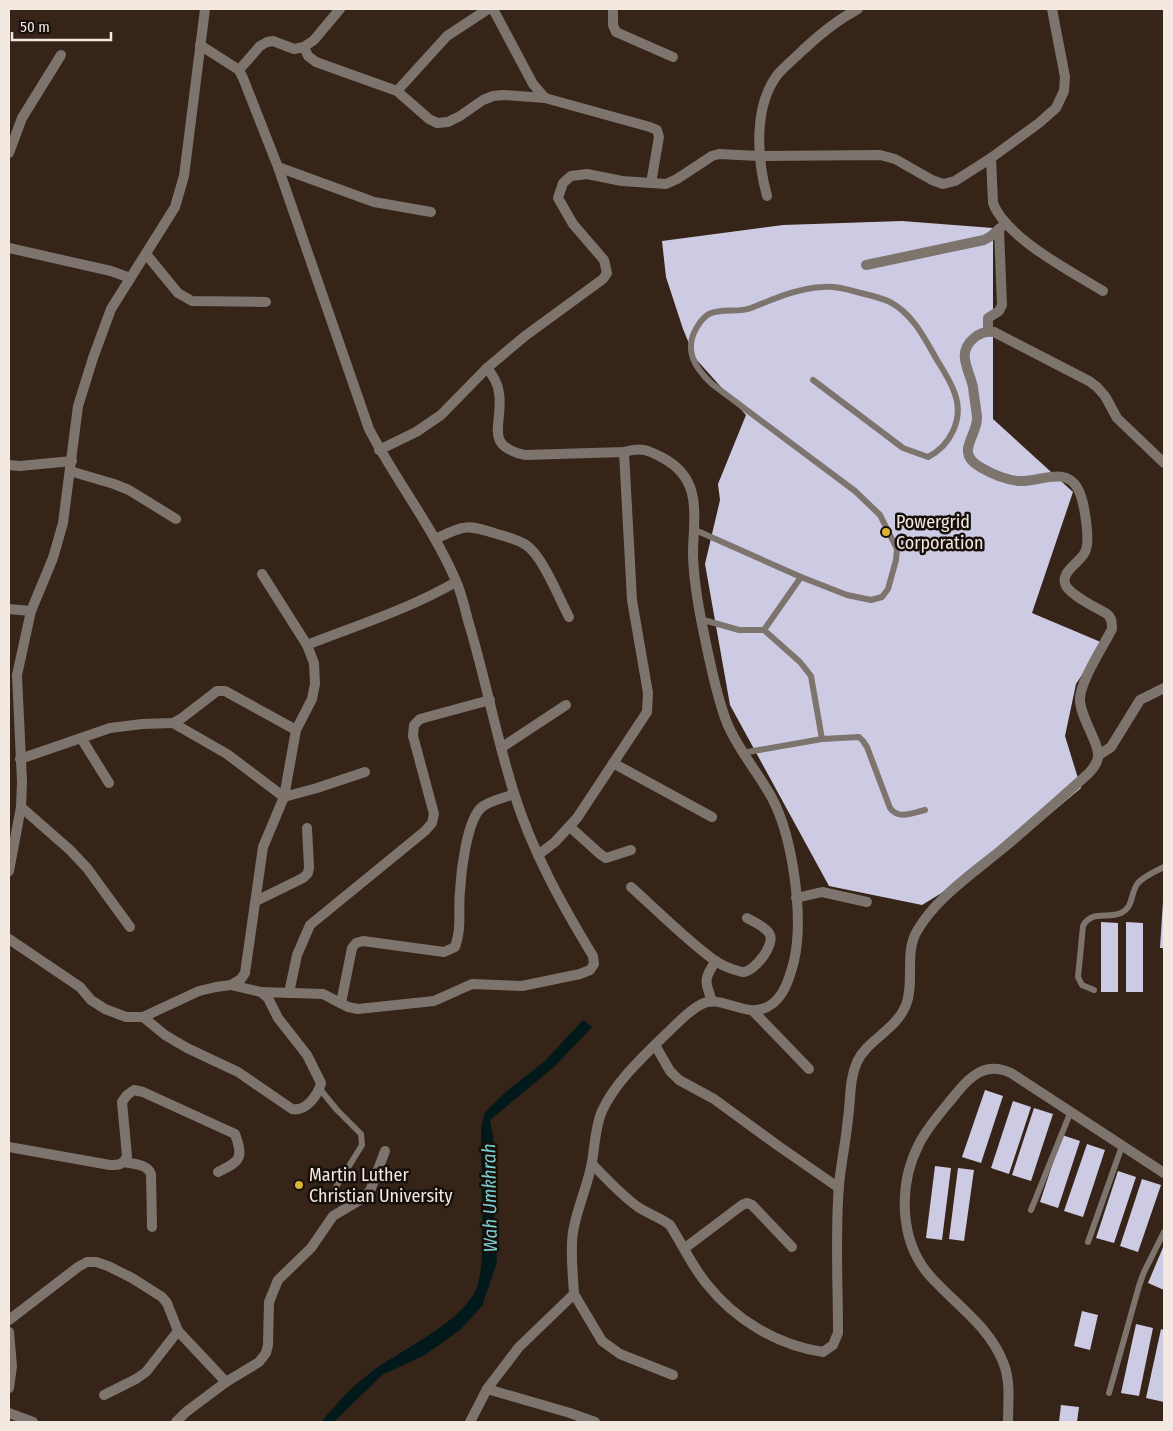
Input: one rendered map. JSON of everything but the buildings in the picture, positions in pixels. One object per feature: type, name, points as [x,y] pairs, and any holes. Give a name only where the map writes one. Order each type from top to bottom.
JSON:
[{"type":"street","points":[[9,866],[11,837],[21,807],[22,782],[17,675],[31,611],[63,523],[72,445],[78,406],[84,384],[111,309],[158,237],[179,196],[184,176],[205,9]]},
{"type":"street","points":[[239,70],[260,46],[267,42],[273,41],[294,48],[304,47],[314,40],[340,9]]},
{"type":"street","points":[[397,91],[447,36],[488,9]]},
{"type":"street","points":[[493,9],[533,84],[545,98]]},
{"type":"street","points":[[613,9],[613,25],[616,32],[672,57]]},
{"type":"street","points":[[767,196],[761,174],[759,156],[762,111],[767,94],[778,74],[824,30],[858,9]]},
{"type":"street","points":[[379,450],[416,432],[441,415],[487,368],[525,336],[603,279],[607,273],[604,260],[573,224],[558,198],[563,183],[571,176],[587,174],[622,181],[666,184],[677,180],[712,156],[719,154],[759,156],[880,155],[895,159],[932,180],[943,184],[955,181],[991,158],[1039,123],[1056,108],[1061,100],[1065,77],[1052,9]]},
{"type":"street","points":[[200,45],[239,70],[278,167],[363,413],[379,450],[435,539],[456,582],[481,661],[501,748],[514,794],[538,855],[562,904],[593,956],[594,964],[590,970],[580,974],[522,986],[472,984],[446,996],[418,1003],[358,1009],[348,1007],[323,994],[261,992],[232,985]]},
{"type":"street","points":[[304,47],[308,56],[316,62],[397,91],[429,119],[437,123],[448,122],[483,100],[493,96],[545,98],[650,127],[657,130],[659,137],[650,183]]},
{"type":"street","points":[[9,153],[24,112],[60,55]]},
{"type":"street","points":[[988,331],[988,318],[999,311],[1002,305],[1002,226],[993,203],[991,158]]},
{"type":"street","points":[[278,167],[374,202],[431,212]]},
{"type":"street","points":[[866,265],[984,240],[1002,226]]},
{"type":"street","points":[[1002,226],[1038,252],[1103,291]]},
{"type":"street","points":[[9,248],[111,271],[130,278]]},
{"type":"street","points":[[146,254],[178,293],[192,301],[266,302]]},
{"type":"street","points":[[1099,755],[1082,712],[1080,701],[1081,688],[1112,629],[1112,623],[1107,614],[1066,587],[1065,580],[1070,569],[1086,552],[1088,539],[1078,488],[1065,478],[1056,476],[1019,482],[998,477],[978,466],[969,457],[968,444],[977,419],[972,386],[965,359],[967,344],[977,335],[988,331],[994,332],[1089,381],[1105,396],[1117,418],[1164,463]]},
{"type":"street","points":[[487,368],[496,382],[500,394],[498,436],[501,446],[510,452],[525,456],[624,452],[644,449],[670,462],[691,486],[694,504],[694,571],[700,619],[715,688],[727,723],[742,753],[771,797],[782,821],[790,846],[796,898],[797,941],[789,979],[783,992],[776,1002],[766,1008],[754,1011],[712,1001],[702,1003],[688,1013],[631,1069],[602,1112],[596,1130],[592,1164],[573,1234],[574,1294],[602,1341],[620,1354],[673,1375]]},
{"type":"street","points":[[538,855],[556,842],[570,827],[647,712],[648,693],[632,600],[624,452]]},
{"type":"street","points":[[9,465],[71,466],[129,490],[176,519]]},
{"type":"street","points":[[435,539],[454,530],[474,527],[518,540],[527,545],[535,553],[569,617]]},
{"type":"street","points":[[9,939],[80,986],[91,1000],[105,1009],[126,1017],[143,1017],[199,991],[232,985],[241,979],[245,973],[262,847],[284,797],[296,730],[312,699],[315,684],[314,664],[307,645],[262,574]]},
{"type":"street","points":[[307,645],[384,616],[456,582]]},
{"type":"street","points":[[9,609],[31,611]]},
{"type":"street","points":[[9,686],[17,675]]},
{"type":"street","points":[[592,1164],[626,1198],[640,1209],[662,1219],[670,1225],[706,1284],[735,1314],[769,1335],[807,1350],[823,1352],[833,1344],[838,1333],[839,1188],[852,1078],[865,1050],[898,1019],[906,1005],[909,990],[912,942],[916,932],[948,893],[1030,826],[1089,773],[1099,755],[1111,747],[1140,700],[1164,688]]},
{"type":"street","points":[[20,759],[110,728],[173,723],[182,718],[212,693],[221,690],[296,730]]},
{"type":"street","points":[[289,992],[297,955],[310,925],[432,823],[434,814],[412,736],[414,725],[420,719],[490,700]]},
{"type":"street","points":[[501,748],[566,704]]},
{"type":"street","points":[[173,723],[227,754],[284,797]]},
{"type":"street","points":[[82,738],[109,784]]},
{"type":"street","points":[[613,763],[712,817]]},
{"type":"street","points":[[284,797],[365,772]]},
{"type":"street","points":[[341,1003],[352,948],[356,943],[363,941],[444,952],[455,947],[459,937],[460,889],[470,828],[474,816],[488,803],[514,794]]},
{"type":"street","points":[[21,807],[70,850],[87,868],[130,927]]},
{"type":"street","points":[[570,827],[606,858],[631,850]]},
{"type":"street","points":[[256,901],[303,878],[308,873],[307,828]]},
{"type":"street","points":[[630,887],[716,962],[747,972],[753,968],[769,947],[771,939],[770,934],[747,918]]},
{"type":"street","points":[[796,898],[822,892],[867,902]]},
{"type":"street","points":[[712,1001],[705,982],[706,974],[716,962]]},
{"type":"street","points":[[143,1017],[165,1035],[238,1072],[292,1109],[304,1108],[320,1088],[321,1083],[307,1055],[278,1018],[268,998],[261,992]]},
{"type":"street","points":[[754,1011],[809,1068]]},
{"type":"street","points":[[655,1045],[670,1071],[679,1080],[714,1099],[839,1188]]},
{"type":"street","points":[[1008,1422],[1008,1381],[1004,1363],[998,1351],[978,1324],[930,1275],[917,1257],[910,1240],[905,1213],[907,1179],[918,1144],[931,1124],[962,1086],[984,1070],[997,1068],[1012,1073],[1164,1172]]},
{"type":"street","points":[[9,1147],[119,1165],[124,1162],[127,1156],[122,1102],[134,1090],[143,1092],[235,1134],[239,1154],[238,1160],[235,1164],[218,1172]]},
{"type":"street","points":[[176,1422],[186,1412],[226,1382],[259,1362],[266,1354],[269,1302],[278,1280],[311,1248],[333,1216],[366,1196],[370,1191],[385,1151]]},
{"type":"street","points":[[124,1162],[145,1166],[152,1174],[152,1227]]},
{"type":"street","points":[[685,1248],[747,1203],[752,1205],[792,1247]]},
{"type":"street","points":[[9,1320],[78,1267],[87,1262],[96,1262],[132,1278],[162,1297],[167,1303],[178,1331],[226,1382]]},
{"type":"street","points":[[470,1422],[487,1389],[519,1347],[574,1294]]},
{"type":"street","points":[[104,1395],[146,1372],[178,1331]]},
{"type":"street","points":[[9,1332],[12,1366],[9,1388]]},
{"type":"street","points":[[487,1389],[570,1412],[595,1422]]},
{"type":"street","points":[[9,1412],[33,1422]]},
{"type":"lane","points":[[693,529],[801,577],[847,595],[871,600],[882,597],[888,589],[897,549],[880,515],[855,491],[712,384],[702,374],[691,353],[690,341],[703,318],[711,313],[744,310],[810,288],[839,287],[890,302],[904,312],[921,333],[952,385],[958,402],[957,419],[950,439],[938,452],[928,457],[918,455],[903,448],[813,380]]},
{"type":"lane","points":[[764,630],[801,577]]},
{"type":"lane","points":[[700,619],[738,630],[764,630],[800,662],[811,676],[822,739]]},
{"type":"lane","points":[[742,753],[822,739],[859,737],[867,747],[893,812],[901,816],[925,810]]},
{"type":"lane","points":[[1094,990],[1082,985],[1078,977],[1085,921],[1088,917],[1094,915],[1119,914],[1126,910],[1131,903],[1138,883],[1164,867]]},
{"type":"lane","points":[[320,1088],[337,1110],[360,1134],[362,1139],[362,1145],[336,1187]]},
{"type":"lane","points":[[1031,1210],[1071,1112]]},
{"type":"lane","points":[[1088,1242],[1122,1146]]},
{"type":"lane","points":[[1109,1394],[1141,1279],[1164,1232]]},
{"type":"water","name":"Wah Umkhrah","points":[[583,1020],[592,1027],[555,1066],[490,1120],[495,1148],[494,1226],[497,1262],[482,1306],[460,1330],[425,1355],[382,1375],[334,1422],[321,1422],[362,1379],[446,1323],[472,1298],[478,1284],[482,1258],[481,1128],[485,1112],[508,1090],[545,1061]]},
{"type":"place","name":"Powergrid Corporation","points":[[886,532]]},
{"type":"place","name":"Martin Luther Christian University","points":[[299,1185]]}]
